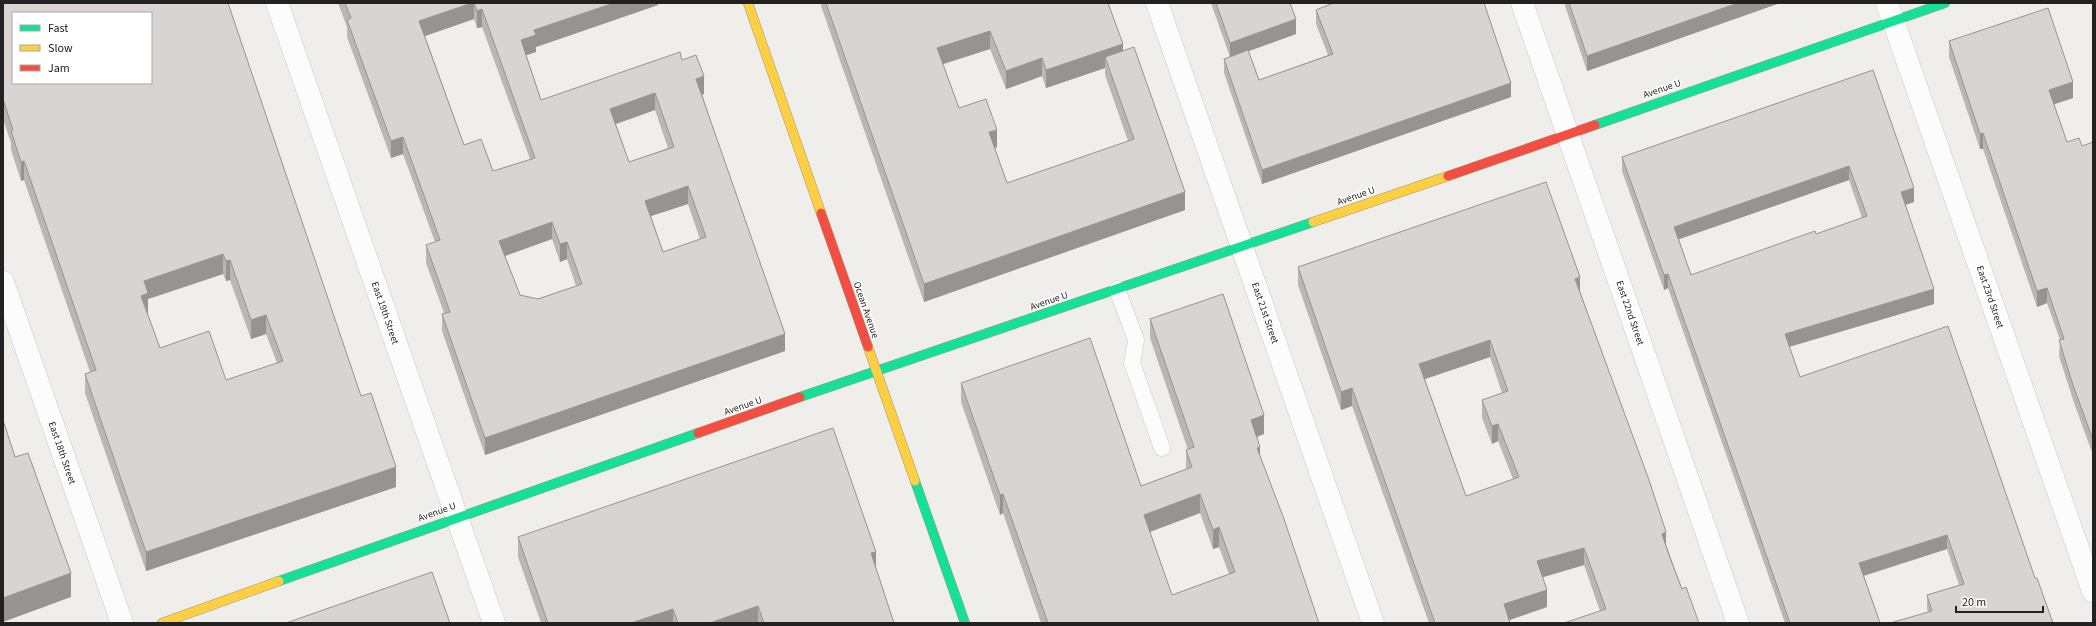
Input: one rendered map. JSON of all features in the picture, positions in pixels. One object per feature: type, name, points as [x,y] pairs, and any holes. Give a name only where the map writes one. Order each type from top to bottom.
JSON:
[{"type":"main road","name":"Ocean Avenue","points":[[748,3],[965,623]]},
{"type":"main road","name":"Avenue U","points":[[162,623],[457,517],[876,371],[1242,247],[1567,133],[1890,12],[1945,3]]},
{"type":"street","name":"East 19th Street","points":[[277,3],[494,623]]},
{"type":"street","name":"East 21st Street","points":[[1157,3],[1373,623]]},
{"type":"street","name":"East 22nd Street","points":[[1522,3],[1738,623]]},
{"type":"street","name":"East 23rd Street","points":[[1890,12],[2093,591]]},
{"type":"street","name":"East 18th Street","points":[[3,282],[122,623]]},
{"type":"lane","points":[[1117,289],[1136,340],[1132,363],[1162,448]]},
{"type":"building","points":[[3,3],[228,3],[361,396],[371,393],[396,467],[146,552],[85,374],[96,370],[24,161],[21,162],[11,131],[13,130],[3,99]],"holes":[[[223,254],[226,261],[230,260],[251,320],[266,315],[283,361],[226,380],[209,331],[160,348],[141,296],[148,293],[144,281]]]},
{"type":"building","points":[[345,3],[472,3],[419,21],[464,145],[481,139],[493,171],[535,158],[482,9],[477,11],[474,3],[614,3],[534,30],[536,35],[521,40],[541,100],[680,52],[682,60],[696,55],[704,76],[696,79],[785,334],[485,438],[442,314],[450,312],[426,245],[440,240],[403,137],[391,141],[347,20],[351,18]],"holes":[[[655,93],[674,147],[629,162],[610,109]],[[688,186],[706,237],[663,252],[645,201]],[[552,222],[560,244],[567,242],[582,284],[538,299],[520,295],[499,241]]]},
{"type":"building","points":[[826,3],[1108,3],[1123,44],[1046,70],[1042,58],[1006,71],[990,31],[937,48],[959,108],[986,99],[997,130],[989,132],[1007,183],[1134,139],[1105,57],[1134,47],[1185,192],[924,284]]},
{"type":"building","points":[[1216,3],[1290,3],[1296,19],[1230,43]]},
{"type":"building","points":[[1333,3],[1484,3],[1511,83],[1262,170],[1224,59],[1248,50],[1259,80],[1333,54],[1316,10]]},
{"type":"building","points":[[1569,3],[1738,3],[1587,56]]},
{"type":"building","points":[[2048,8],[2073,82],[2049,90],[2067,142],[2079,138],[2082,146],[2093,142],[2093,440],[2073,385],[2059,340],[2064,339],[2047,288],[2037,291],[1983,133],[1980,134],[1949,41]]},
{"type":"building","points":[[1873,70],[1914,188],[1901,192],[1934,289],[1785,334],[1800,377],[1948,326],[2035,578],[2037,578],[2053,623],[1890,623],[1932,611],[1927,595],[1964,584],[1947,535],[1859,563],[1880,623],[1790,623],[1668,274],[1664,275],[1622,157]],"holes":[[[1849,166],[1867,216],[1816,234],[1815,231],[1691,275],[1674,227]]]},
{"type":"building","points":[[1546,182],[1580,277],[1575,279],[1649,480],[1666,532],[1662,534],[1670,558],[1682,589],[1686,587],[1699,623],[1564,623],[1606,609],[1584,548],[1537,561],[1547,590],[1504,604],[1510,623],[1435,623],[1352,388],[1341,392],[1298,267]],"holes":[[[1490,340],[1508,391],[1482,400],[1492,426],[1498,424],[1519,477],[1466,496],[1419,364]]]},
{"type":"building","points":[[1223,294],[1264,415],[1251,420],[1260,447],[1257,448],[1284,519],[1319,623],[1048,623],[1003,494],[1000,495],[961,383],[1090,338],[1141,486],[1192,467],[1186,450],[1194,447],[1150,319]],"holes":[[[1200,494],[1213,530],[1219,527],[1235,572],[1172,595],[1144,515]]]},
{"type":"building","points":[[3,420],[15,457],[28,453],[71,573],[3,598]]},
{"type":"building","points":[[833,428],[876,552],[871,553],[894,623],[764,623],[758,606],[710,623],[678,623],[673,609],[631,623],[548,623],[518,537]]},
{"type":"building","points":[[432,572],[450,623],[286,623]]},
{"type":"traffic: fast","points":[[1595,125],[1945,3]]},
{"type":"traffic: fast","points":[[800,397],[1313,222]]},
{"type":"traffic: fast","points":[[279,581],[698,433]]},
{"type":"traffic: fast","points":[[915,481],[965,623]]},
{"type":"traffic: slow","points":[[748,3],[821,213]]},
{"type":"traffic: slow","points":[[1313,222],[1448,176]]},
{"type":"traffic: slow","points":[[868,347],[915,481]]},
{"type":"traffic: slow","points":[[162,623],[279,581]]},
{"type":"traffic: jam","points":[[1448,176],[1595,125]]},
{"type":"traffic: jam","points":[[821,213],[868,347]]},
{"type":"traffic: jam","points":[[698,433],[800,397]]}]
